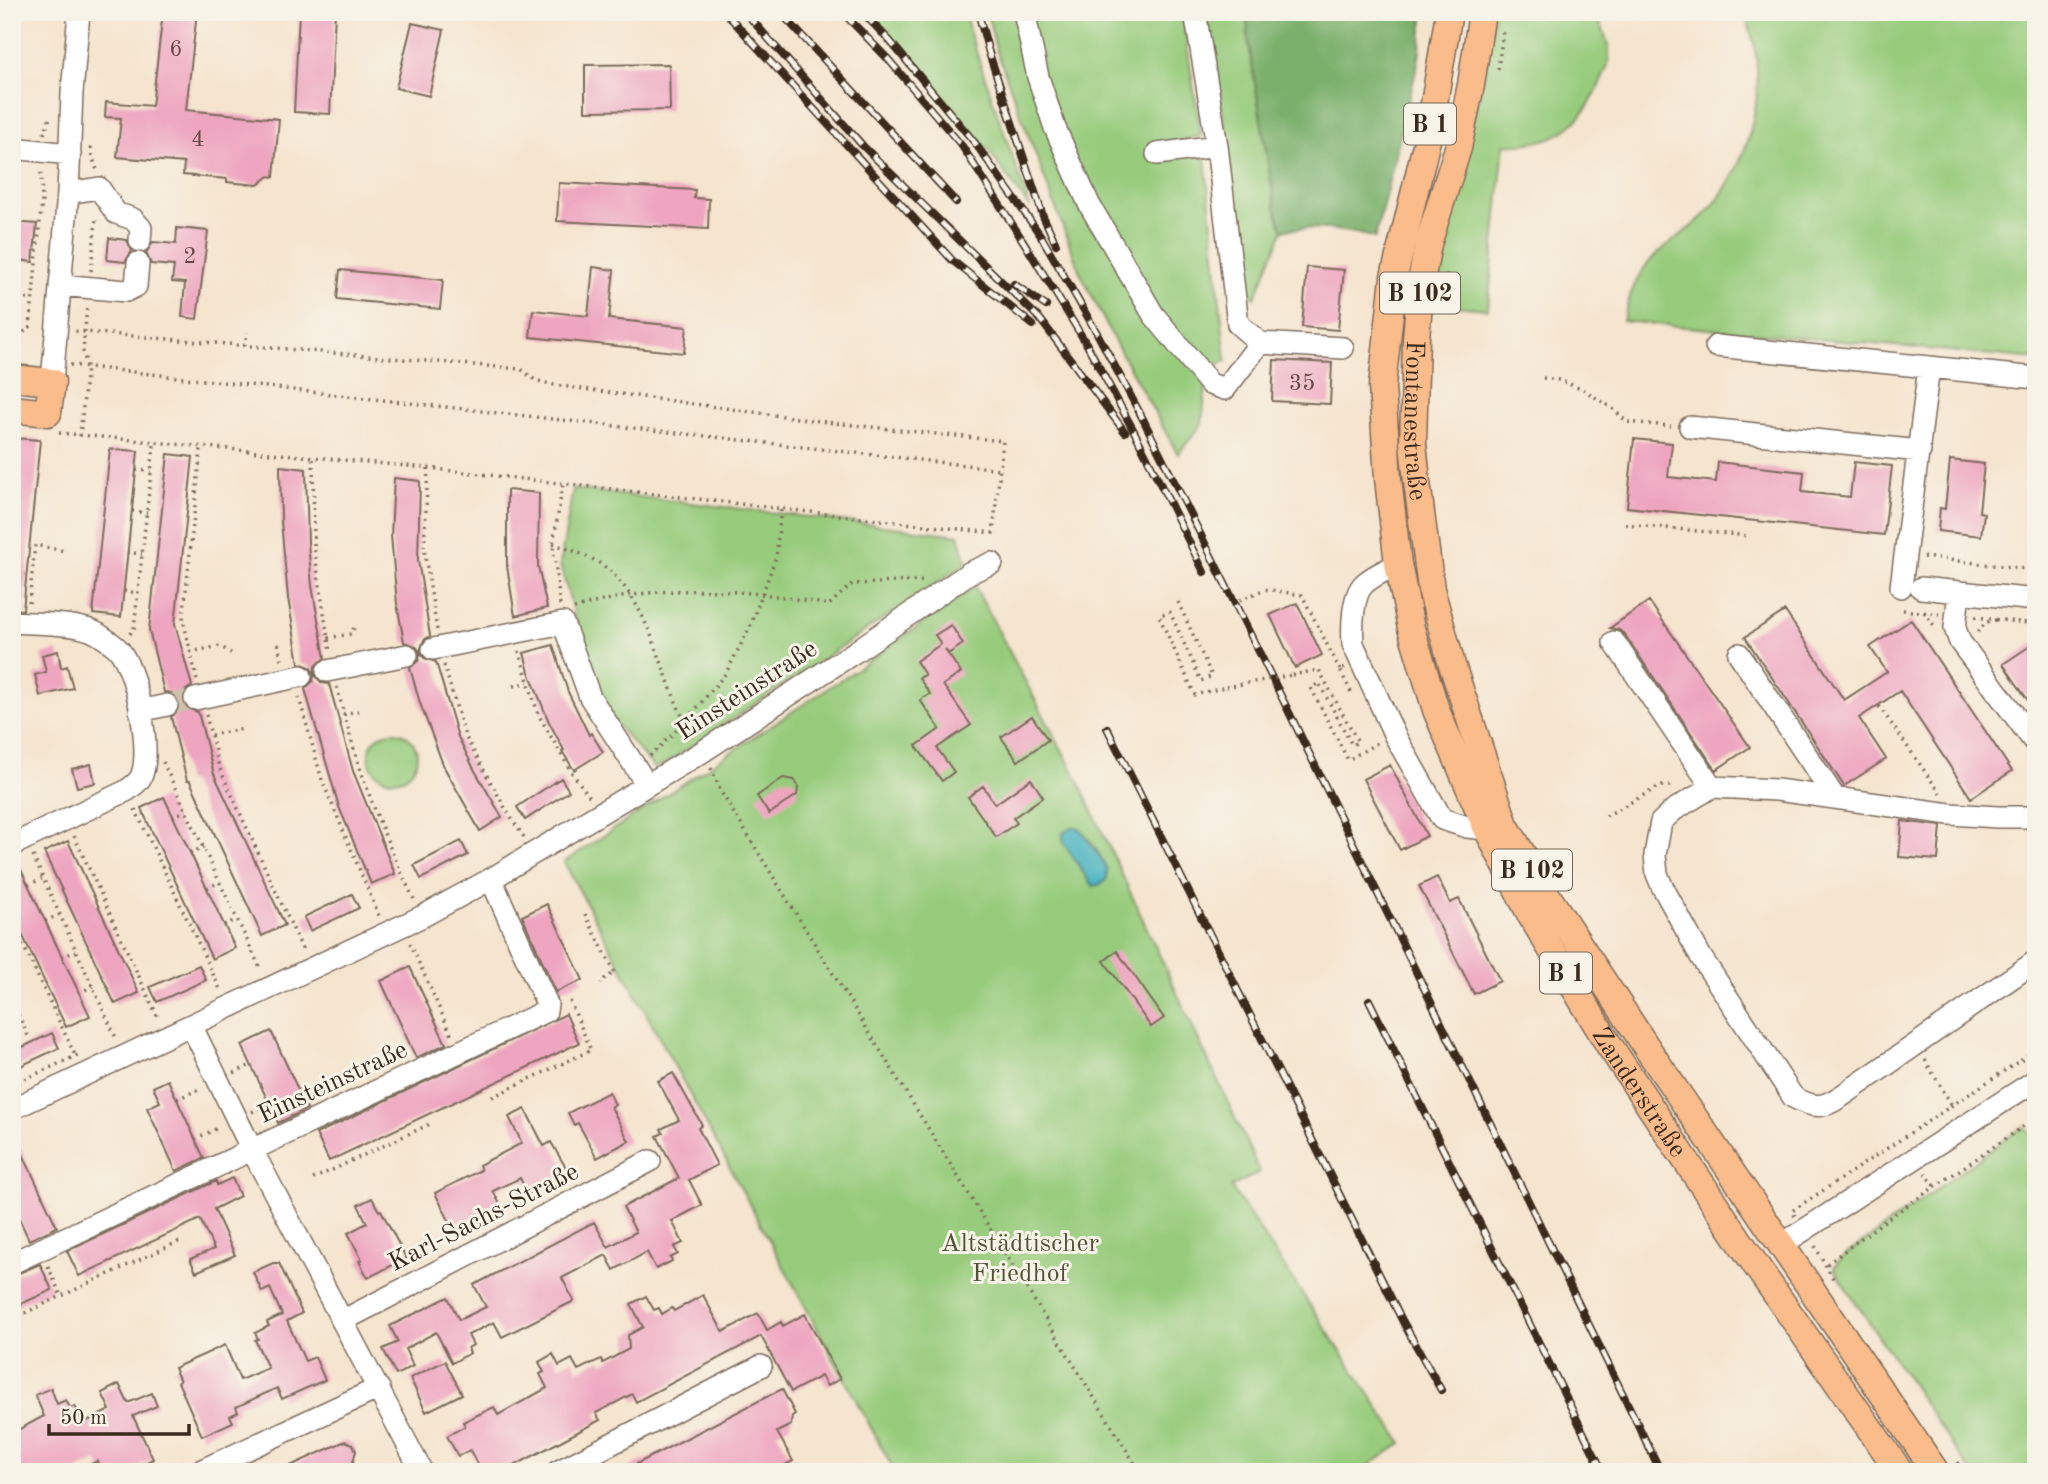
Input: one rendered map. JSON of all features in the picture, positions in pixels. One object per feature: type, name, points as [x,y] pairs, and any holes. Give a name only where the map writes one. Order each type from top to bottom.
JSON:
[{"type":"main road","name":"Fontanestraße","points":[[1398,564],[1388,479],[1382,386],[1394,277],[1430,128],[1449,12]]},
{"type":"main road","name":"Fontanestraße","points":[[1452,666],[1431,589],[1417,482],[1413,443],[1416,338],[1421,282],[1428,244],[1458,148],[1482,12]]},
{"type":"main road","points":[[12,378],[53,372],[50,423],[12,409]]},
{"type":"main road","name":"Zanderstraße","points":[[1398,564],[1411,628],[1436,710],[1487,829],[1530,914],[1609,1045],[1755,1264],[1900,1472]]},
{"type":"main road","name":"Zanderstraße","points":[[1452,666],[1505,825],[1548,897],[1651,1055],[1936,1472]]},
{"type":"main road","points":[[1755,1264],[1781,1245]]},
{"type":"street","points":[[53,372],[79,12]]},
{"type":"street","points":[[1024,12],[1038,77],[1055,128],[1089,204],[1153,314],[1210,384],[1225,389],[1260,342]]},
{"type":"street","points":[[1195,12],[1217,146],[1238,324],[1260,342],[1343,348]]},
{"type":"street","points":[[13,138],[42,151],[70,154]]},
{"type":"street","points":[[1157,154],[1217,146]]},
{"type":"street","points":[[68,193],[99,188],[116,213],[133,219],[141,228],[140,241]]},
{"type":"street","points":[[60,285],[126,291],[136,286],[138,263]]},
{"type":"street","points":[[1716,346],[2036,378]]},
{"type":"street","points":[[1929,367],[1920,451],[1904,555],[1911,587],[2036,600]]},
{"type":"street","points":[[1690,428],[1920,451]]},
{"type":"street","name":"Einsteinstraße","points":[[12,1109],[423,916],[491,879],[642,777],[702,752],[855,652],[969,573],[992,563]]},
{"type":"street","points":[[1398,564],[1366,581],[1358,590],[1352,629],[1353,644],[1395,736],[1442,819],[1467,827],[1487,829]]},
{"type":"street","points":[[1959,592],[1955,628],[1959,642],[2036,744]]},
{"type":"street","points":[[18,842],[126,791],[139,782],[146,753],[131,673],[120,651],[95,632],[20,622]]},
{"type":"street","points":[[433,649],[564,623],[590,696],[642,777]]},
{"type":"street","points":[[1614,642],[1712,787]]},
{"type":"street","points":[[1739,654],[1835,799]]},
{"type":"street","points":[[330,670],[407,655]]},
{"type":"street","points":[[195,699],[298,677]]},
{"type":"street","points":[[140,711],[167,705]]},
{"type":"street","points":[[2036,817],[1951,814],[1777,790],[1712,787],[1674,810],[1661,822],[1656,855],[1657,874],[1701,957],[1793,1097],[1811,1107],[1829,1104],[2036,961]]},
{"type":"street","name":"Einsteinstraße","points":[[12,1263],[547,1011],[547,1004],[491,879]]},
{"type":"street","points":[[191,1027],[252,1150],[422,1472]]},
{"type":"street","points":[[1781,1245],[2036,1080]]},
{"type":"street","name":"Karl-Sachs-Straße","points":[[342,1321],[650,1161]]},
{"type":"street","points":[[558,1472],[761,1366]]},
{"type":"street","points":[[198,1472],[379,1388]]},
{"type":"path","points":[[13,138],[15,119]]},
{"type":"path","points":[[79,436],[87,367],[83,351],[99,188],[91,144]]},
{"type":"path","points":[[12,350],[15,337],[30,327],[42,200],[42,151]]},
{"type":"path","points":[[12,298],[33,300]]},
{"type":"path","points":[[50,423],[79,436],[564,483],[993,533],[1003,441],[834,423],[554,385],[535,380],[521,369],[56,329]]},
{"type":"path","points":[[246,346],[247,332]]},
{"type":"path","points":[[53,372],[87,367],[1000,469]]},
{"type":"path","points":[[1543,377],[1584,390],[1612,408],[1627,422],[1690,428]]},
{"type":"path","points":[[120,651],[134,628],[154,444]]},
{"type":"path","points":[[313,458],[314,547],[328,638],[330,670],[358,768],[398,866],[423,916]]},
{"type":"path","points":[[136,470],[151,471]]},
{"type":"path","points":[[562,613],[553,544],[564,483]]},
{"type":"path","points":[[642,777],[726,673],[750,627],[776,557],[781,509]]},
{"type":"path","points":[[132,511],[146,513]]},
{"type":"path","points":[[1625,524],[1749,536]]},
{"type":"path","points":[[553,544],[576,551],[609,570],[631,594],[656,650],[671,695],[721,792],[1140,1472]]},
{"type":"path","points":[[20,622],[35,545],[65,551]]},
{"type":"path","points":[[127,552],[142,554]]},
{"type":"path","points":[[1904,555],[2036,570]]},
{"type":"path","points":[[572,610],[631,594],[702,590],[763,594],[829,605],[852,584],[925,580]]},
{"type":"path","points":[[1241,600],[1265,589],[1302,595],[1359,707]]},
{"type":"path","points":[[124,591],[138,593]]},
{"type":"path","points":[[1178,602],[1212,676],[1201,681],[1170,612],[1159,616],[1195,695],[1319,670],[1358,741],[1352,746],[1319,683],[1311,688],[1348,760],[1377,743]]},
{"type":"path","points":[[328,638],[351,635],[354,628]]},
{"type":"path","points":[[515,632],[538,714],[572,773],[593,802]]},
{"type":"path","points":[[191,652],[220,646],[231,653]]},
{"type":"path","points":[[1340,670],[1360,659]]},
{"type":"path","points":[[298,677],[322,780],[382,921]]},
{"type":"path","points":[[514,686],[528,682]]},
{"type":"path","points":[[1878,706],[1947,803]]},
{"type":"path","points":[[343,714],[358,711]]},
{"type":"path","points":[[211,735],[244,729]]},
{"type":"path","points":[[146,753],[165,763],[269,988]]},
{"type":"path","points":[[1606,817],[1660,786],[1712,787]]},
{"type":"path","points":[[126,791],[220,989]]},
{"type":"path","points":[[173,817],[186,810]]},
{"type":"path","points":[[66,819],[167,1038]]},
{"type":"path","points":[[18,842],[43,878],[112,1028]]},
{"type":"path","points":[[190,853],[204,847]]},
{"type":"path","points":[[28,885],[43,878]]},
{"type":"path","points":[[207,888],[220,882]]},
{"type":"path","points":[[45,921],[60,914]]},
{"type":"path","points":[[586,915],[615,973],[606,977],[601,984]]},
{"type":"path","points":[[224,925],[237,920]]},
{"type":"path","points":[[12,928],[15,928],[75,1055]]},
{"type":"path","points":[[410,943],[459,1052]]},
{"type":"path","points":[[62,957],[76,950]]},
{"type":"path","points":[[419,986],[428,983]]},
{"type":"path","points":[[79,993],[93,986]]},
{"type":"path","points":[[492,1097],[592,1050],[569,999]]},
{"type":"path","points":[[12,1002],[30,1040]]},
{"type":"path","points":[[436,1024],[445,1020]]},
{"type":"path","points":[[1915,1044],[1953,1107]]},
{"type":"path","points":[[1792,1212],[2036,1050]]},
{"type":"path","points":[[177,1099],[218,1080]]},
{"type":"path","points":[[195,1139],[237,1119]]},
{"type":"path","points":[[1826,1264],[2034,1119],[2036,1125]]},
{"type":"path","points":[[313,1179],[432,1123]]},
{"type":"path","points":[[12,1221],[19,1218]]},
{"type":"path","points":[[12,1319],[180,1241]]},
{"type":"path","points":[[40,1250],[61,1296]]},
{"type":"green space","points":[[869,12],[965,12],[969,31],[1030,208],[980,139]]},
{"type":"green space","points":[[987,12],[1182,12],[1201,136],[1154,147],[1205,157],[1226,361],[1208,368],[1202,424],[1178,454],[1115,342],[1080,272],[996,49]]},
{"type":"green space","points":[[1206,12],[1247,12],[1248,39],[1275,206],[1283,230],[1255,298],[1246,291],[1228,143]]},
{"type":"green space","points":[[1247,12],[1424,12],[1419,58],[1375,238],[1329,229],[1283,230],[1275,206],[1248,39]]},
{"type":"green space","points":[[1494,12],[1595,12],[1607,41],[1608,63],[1589,104],[1571,126],[1548,139],[1504,144],[1488,309],[1429,304],[1441,238],[1488,59]]},
{"type":"green space","points":[[1744,12],[2036,12],[2036,359],[1623,321],[1634,286],[1645,267],[1706,213],[1723,192],[1746,144],[1754,118],[1757,64]]},
{"type":"green space","points":[[573,489],[959,535],[967,563],[665,764],[654,768],[604,710],[560,565]]},
{"type":"green space","name":"Altstädtischer Friedhof","points":[[975,587],[1079,782],[1260,1172],[1231,1187],[1402,1443],[1359,1472],[895,1472],[564,862],[860,667]],"holes":[[[1079,828],[1103,861],[1106,876],[1104,882],[1090,883],[1064,843],[1063,833]]]},
{"type":"green space","points":[[393,732],[410,739],[417,756],[410,773],[393,780],[376,773],[369,756],[376,739]]},
{"type":"green space","points":[[2024,1126],[2036,1142],[2036,1472],[1971,1472],[1834,1267],[1843,1257]]},
{"type":"water","points":[[1074,826],[1081,830],[1107,869],[1107,879],[1101,884],[1094,886],[1090,883],[1064,843],[1063,833]]},
{"type":"building","points":[[163,12],[197,12],[186,110],[279,119],[274,177],[269,176],[258,185],[227,182],[227,179],[183,175],[184,163],[117,157],[121,118],[105,117],[106,102],[152,106]]},
{"type":"building","points":[[299,12],[335,12],[330,114],[294,112]]},
{"type":"building","points":[[412,23],[444,30],[429,96],[396,88]]},
{"type":"building","points":[[669,64],[670,110],[585,111],[585,65]]},
{"type":"building","points":[[559,183],[695,190],[694,198],[709,199],[708,229],[557,221]]},
{"type":"building","points":[[12,222],[37,224],[33,262],[12,259]]},
{"type":"building","points":[[177,228],[208,231],[197,319],[182,317],[185,283],[172,282],[174,266],[151,264],[146,253],[153,242],[176,244]]},
{"type":"building","points":[[109,238],[127,240],[132,251],[125,262],[107,260]]},
{"type":"building","points":[[593,267],[614,270],[609,319],[687,327],[684,353],[530,337],[533,310],[588,316]]},
{"type":"building","points":[[1307,267],[1344,270],[1338,330],[1302,327]]},
{"type":"building","points":[[340,270],[443,280],[440,309],[337,299]]},
{"type":"building","points":[[1274,360],[1332,363],[1330,404],[1272,401]]},
{"type":"building","points":[[14,438],[40,440],[23,610],[12,609]]},
{"type":"building","points":[[1634,439],[1672,443],[1668,477],[1716,482],[1718,462],[1804,472],[1802,492],[1850,497],[1854,462],[1892,466],[1884,535],[1627,507]]},
{"type":"building","points":[[110,449],[138,451],[121,617],[93,614]]},
{"type":"building","points":[[168,454],[193,457],[175,624],[192,686],[186,690],[182,701],[186,708],[198,712],[214,774],[285,925],[262,936],[190,781],[187,781],[171,717],[179,710],[180,702],[172,693],[164,692],[149,630]]},
{"type":"building","points":[[1950,460],[1984,464],[1979,512],[1984,513],[1981,536],[1938,531],[1940,508],[1945,509]]},
{"type":"building","points":[[280,466],[306,469],[312,586],[325,658],[315,666],[314,674],[310,667],[299,663],[288,598],[281,521]]},
{"type":"building","points":[[394,478],[420,481],[418,560],[430,636],[424,640],[420,651],[424,658],[436,662],[458,737],[502,817],[480,831],[444,767],[410,668],[419,660],[420,653],[416,646],[404,642],[397,604],[391,535]]},
{"type":"building","points":[[507,490],[539,493],[538,566],[547,608],[515,616],[507,566]]},
{"type":"building","points":[[1649,601],[1750,747],[1716,770],[1625,635],[1610,628]]},
{"type":"building","points":[[1297,603],[1322,655],[1295,668],[1270,615]]},
{"type":"building","points":[[1785,611],[1844,700],[1887,672],[1870,647],[1911,620],[2012,771],[1971,798],[1900,691],[1859,718],[1886,759],[1844,786],[1745,637]]},
{"type":"building","points":[[951,625],[963,644],[948,654],[961,673],[943,685],[971,725],[937,748],[954,772],[942,781],[916,746],[940,729],[920,700],[930,694],[919,678],[925,675],[916,661],[941,644],[935,635]]},
{"type":"building","points":[[2036,642],[2036,712],[2003,664]]},
{"type":"building","points":[[553,645],[568,692],[589,735],[591,733],[603,752],[574,770],[549,722],[524,653]]},
{"type":"building","points":[[58,651],[61,668],[67,666],[73,688],[40,696],[35,675],[46,672],[42,655]]},
{"type":"building","points":[[314,674],[322,683],[329,684],[353,771],[395,874],[371,884],[339,807],[305,689],[313,681]]},
{"type":"building","points":[[1032,716],[1048,740],[1018,761],[1001,737]]},
{"type":"building","points":[[91,764],[95,783],[77,787],[72,769]]},
{"type":"building","points":[[1390,765],[1427,836],[1400,850],[1363,779]]},
{"type":"building","points":[[561,778],[569,791],[525,820],[517,807]]},
{"type":"building","points":[[783,778],[794,780],[798,786],[797,795],[769,814],[757,796]]},
{"type":"building","points":[[1031,779],[1043,797],[1013,818],[1017,823],[996,837],[968,797],[983,786],[995,804]]},
{"type":"building","points":[[164,797],[235,948],[212,959],[141,808]]},
{"type":"building","points":[[1902,821],[1941,826],[1938,860],[1899,857]]},
{"type":"building","points":[[68,841],[139,993],[115,1004],[44,852]]},
{"type":"building","points":[[461,841],[468,855],[421,879],[414,865]]},
{"type":"building","points":[[15,857],[90,1016],[66,1027],[12,913],[12,858]]},
{"type":"building","points":[[1437,877],[1450,903],[1459,899],[1500,981],[1474,994],[1419,886]]},
{"type":"building","points":[[352,894],[359,908],[310,931],[304,917]]},
{"type":"building","points":[[547,904],[583,980],[556,992],[522,916]]},
{"type":"building","points":[[1117,951],[1164,1018],[1151,1027],[1104,961]]},
{"type":"building","points":[[199,965],[206,980],[157,1002],[150,987]]},
{"type":"building","points":[[410,967],[446,1044],[416,1058],[381,981]]},
{"type":"building","points":[[566,1014],[579,1043],[329,1161],[316,1134]]},
{"type":"building","points":[[271,1031],[307,1109],[278,1123],[242,1045]]},
{"type":"building","points":[[52,1033],[59,1048],[12,1070],[12,1052]]},
{"type":"building","points":[[673,1073],[702,1125],[698,1128],[717,1165],[689,1180],[702,1205],[672,1221],[683,1243],[674,1247],[678,1254],[670,1258],[672,1261],[656,1269],[647,1252],[614,1270],[606,1255],[562,1278],[574,1301],[502,1337],[494,1322],[468,1335],[473,1345],[468,1348],[470,1353],[452,1363],[436,1332],[405,1349],[413,1366],[396,1375],[383,1349],[398,1342],[390,1326],[448,1297],[459,1320],[486,1307],[474,1285],[594,1222],[608,1247],[636,1232],[623,1207],[679,1178],[657,1136],[663,1133],[661,1129],[679,1120],[658,1081]]},
{"type":"building","points":[[168,1080],[204,1158],[176,1171],[147,1108],[160,1102],[153,1087]]},
{"type":"building","points":[[609,1092],[615,1105],[611,1107],[629,1141],[597,1158],[578,1123],[574,1125],[568,1113]]},
{"type":"building","points":[[525,1109],[544,1146],[551,1142],[569,1173],[528,1194],[520,1178],[493,1191],[502,1208],[455,1232],[435,1193],[481,1170],[479,1165],[522,1143],[509,1117]]},
{"type":"building","points":[[12,1131],[57,1227],[29,1240],[12,1203]]},
{"type":"building","points":[[232,1178],[240,1196],[214,1209],[235,1255],[196,1272],[190,1259],[214,1249],[200,1219],[79,1276],[67,1251],[216,1181],[217,1185]]},
{"type":"building","points":[[372,1198],[406,1258],[368,1278],[348,1233],[367,1223],[358,1205]]},
{"type":"building","points":[[279,1263],[302,1313],[287,1321],[305,1361],[315,1357],[325,1380],[282,1399],[277,1388],[236,1407],[238,1412],[230,1416],[233,1422],[202,1436],[174,1368],[225,1345],[240,1380],[268,1368],[255,1340],[258,1339],[255,1333],[269,1326],[267,1322],[282,1315],[270,1288],[262,1292],[253,1272]]},
{"type":"building","points":[[40,1264],[52,1290],[12,1308],[12,1276]]},
{"type":"building","points":[[703,1295],[723,1332],[758,1313],[767,1330],[781,1322],[783,1326],[805,1314],[840,1379],[827,1386],[821,1376],[791,1392],[761,1336],[636,1402],[632,1394],[596,1413],[600,1420],[503,1472],[481,1472],[470,1450],[458,1456],[447,1436],[465,1426],[463,1422],[494,1407],[498,1415],[547,1388],[540,1374],[544,1372],[539,1362],[553,1354],[559,1366],[572,1359],[578,1370],[601,1359],[603,1363],[629,1349],[628,1335],[643,1327],[631,1304],[646,1296],[654,1310],[659,1308],[662,1314],[672,1308],[674,1311]]},
{"type":"building","points":[[445,1361],[462,1394],[426,1412],[410,1378]]},
{"type":"building","points":[[119,1384],[128,1403],[152,1393],[157,1406],[133,1416],[153,1459],[126,1472],[102,1472],[97,1461],[74,1472],[16,1472],[12,1464],[12,1433],[44,1416],[35,1395],[51,1388],[57,1404],[66,1400],[70,1408],[75,1406],[83,1423],[110,1410],[102,1393]]},
{"type":"building","points":[[782,1389],[795,1414],[792,1416],[791,1425],[777,1432],[793,1461],[771,1472],[621,1472]]},
{"type":"building","points":[[345,1441],[353,1444],[356,1451],[350,1472],[277,1472]]},
{"type":"tunnel","points":[[167,705],[195,699]]},
{"type":"railway","points":[[725,12],[953,261],[1033,325]]},
{"type":"railway","points":[[745,12],[863,146],[1040,319],[1125,432]]},
{"type":"railway","points":[[780,12],[956,202]]},
{"type":"railway","points":[[842,12],[888,59],[962,146],[1086,343],[1135,433],[1204,572]]},
{"type":"railway","points":[[862,12],[890,41],[975,143],[1041,236],[1097,333],[1144,421],[1283,700],[1661,1472]]},
{"type":"railway","points":[[978,12],[1043,216],[1056,244]]},
{"type":"railway","points":[[1014,284],[1046,306]]},
{"type":"railway","points":[[1107,728],[1403,1322],[1441,1390]]},
{"type":"railway","points":[[1369,1000],[1603,1472]]}]
